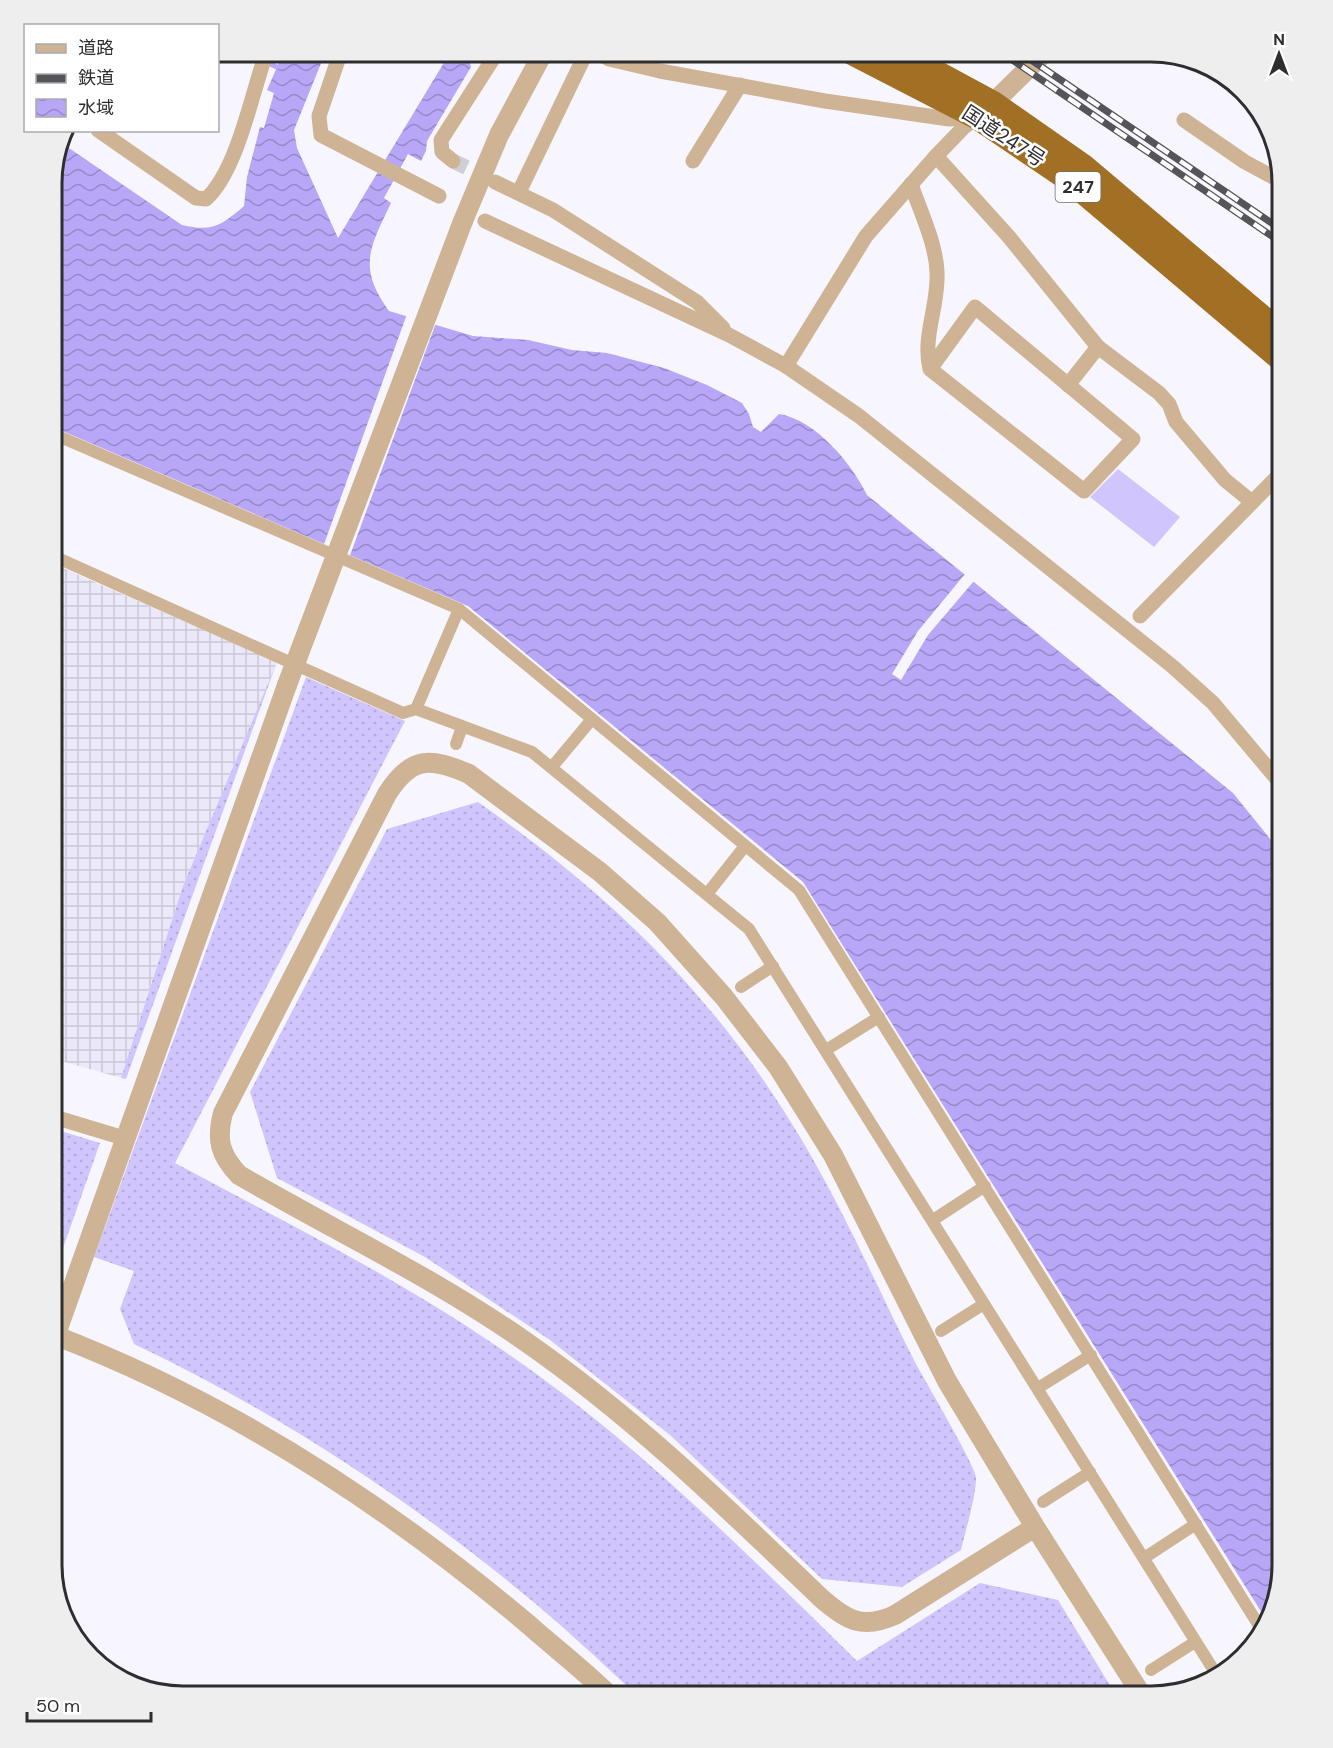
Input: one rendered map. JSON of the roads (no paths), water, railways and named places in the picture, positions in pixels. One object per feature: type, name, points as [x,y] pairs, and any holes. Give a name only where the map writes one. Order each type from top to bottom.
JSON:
[{"type":"highway","name":"国道247号","points":[[875,62],[986,110],[1272,351]]},
{"type":"highway","name":"国道247号","points":[[912,62],[986,110],[1083,167],[1272,327]]},
{"type":"street","points":[[101,132],[196,198],[206,199],[214,192],[239,139],[264,62]]},
{"type":"street","points":[[337,62],[319,116],[321,135],[439,196]]},
{"type":"street","points":[[453,161],[442,152],[441,140],[491,62]]},
{"type":"street","points":[[62,1315],[127,1139],[287,685],[463,221],[499,135],[538,62]]},
{"type":"street","points":[[519,192],[582,62]]},
{"type":"street","points":[[622,62],[740,85],[949,119],[986,110]]},
{"type":"street","points":[[786,366],[866,236],[964,127],[986,110],[1034,62]]},
{"type":"street","points":[[693,161],[740,85]]},
{"type":"street","points":[[1184,120],[1245,162],[1271,176]]},
{"type":"street","points":[[936,156],[1009,237],[1098,347],[1159,393],[1168,404],[1176,422],[1225,480],[1252,502]]},
{"type":"street","points":[[495,182],[553,210],[697,302],[729,335]]},
{"type":"street","points":[[911,184],[931,242],[937,273],[926,351],[930,369],[1084,491],[1132,440],[975,307],[930,369]]},
{"type":"street","points":[[485,220],[729,335],[786,366],[877,431],[1172,666],[1213,703],[1272,773]]},
{"type":"street","points":[[1068,385],[1098,347]]},
{"type":"street","points":[[62,438],[459,609],[799,890],[1257,1622]]},
{"type":"street","points":[[1140,616],[1272,482]]},
{"type":"street","points":[[62,560],[403,713],[416,709],[532,752],[749,929],[1213,1669]]},
{"type":"street","points":[[416,709],[459,609]]},
{"type":"street","points":[[552,767],[592,719]]},
{"type":"street","points":[[456,744],[462,727]]},
{"type":"street","points":[[1035,1527],[895,1615],[872,1623],[853,1621],[821,1599],[689,1472],[634,1425],[526,1341],[391,1257],[239,1175],[227,1162],[219,1143],[223,1113],[387,794],[403,772],[411,766],[432,762],[469,774],[600,872],[657,922],[724,997],[805,1106],[833,1155],[947,1381],[1035,1527],[1136,1686]]},
{"type":"street","points":[[707,894],[745,846]]},
{"type":"street","points":[[741,987],[773,966]]},
{"type":"street","points":[[826,1050],[879,1017]]},
{"type":"street","points":[[62,1119],[127,1139]]},
{"type":"street","points":[[933,1220],[985,1186]]},
{"type":"street","points":[[941,1331],[984,1304]]},
{"type":"street","points":[[62,1342],[137,1370],[217,1410],[371,1505],[486,1589],[597,1686]]},
{"type":"street","points":[[1038,1388],[1091,1355]]},
{"type":"street","points":[[1043,1502],[1090,1472]]},
{"type":"street","points":[[1144,1558],[1196,1524]]},
{"type":"street","points":[[1150,1670],[1195,1642]]},
{"type":"water","points":[[279,62],[322,62],[294,130],[297,148],[338,238],[444,62],[470,62],[471,67],[427,141],[426,151],[421,161],[408,154],[384,198],[391,203],[377,232],[370,257],[370,269],[379,296],[389,311],[473,336],[528,340],[572,350],[607,353],[664,368],[707,385],[742,403],[753,427],[761,432],[779,414],[806,425],[819,434],[842,457],[867,495],[1233,793],[1272,841],[1272,1565],[1269,1589],[1262,1612],[803,882],[468,606],[62,431],[62,175],[67,147],[182,225],[201,228],[216,226],[244,206],[247,177],[260,127],[264,128],[274,93],[267,90]]},
{"type":"waterway","points":[[266,62],[277,67]]},
{"type":"tunnel","points":[[453,161],[490,179]]},
{"type":"railway","points":[[1015,62],[1272,236]]},
{"type":"railway","points":[[1034,62],[1272,223]]}]
